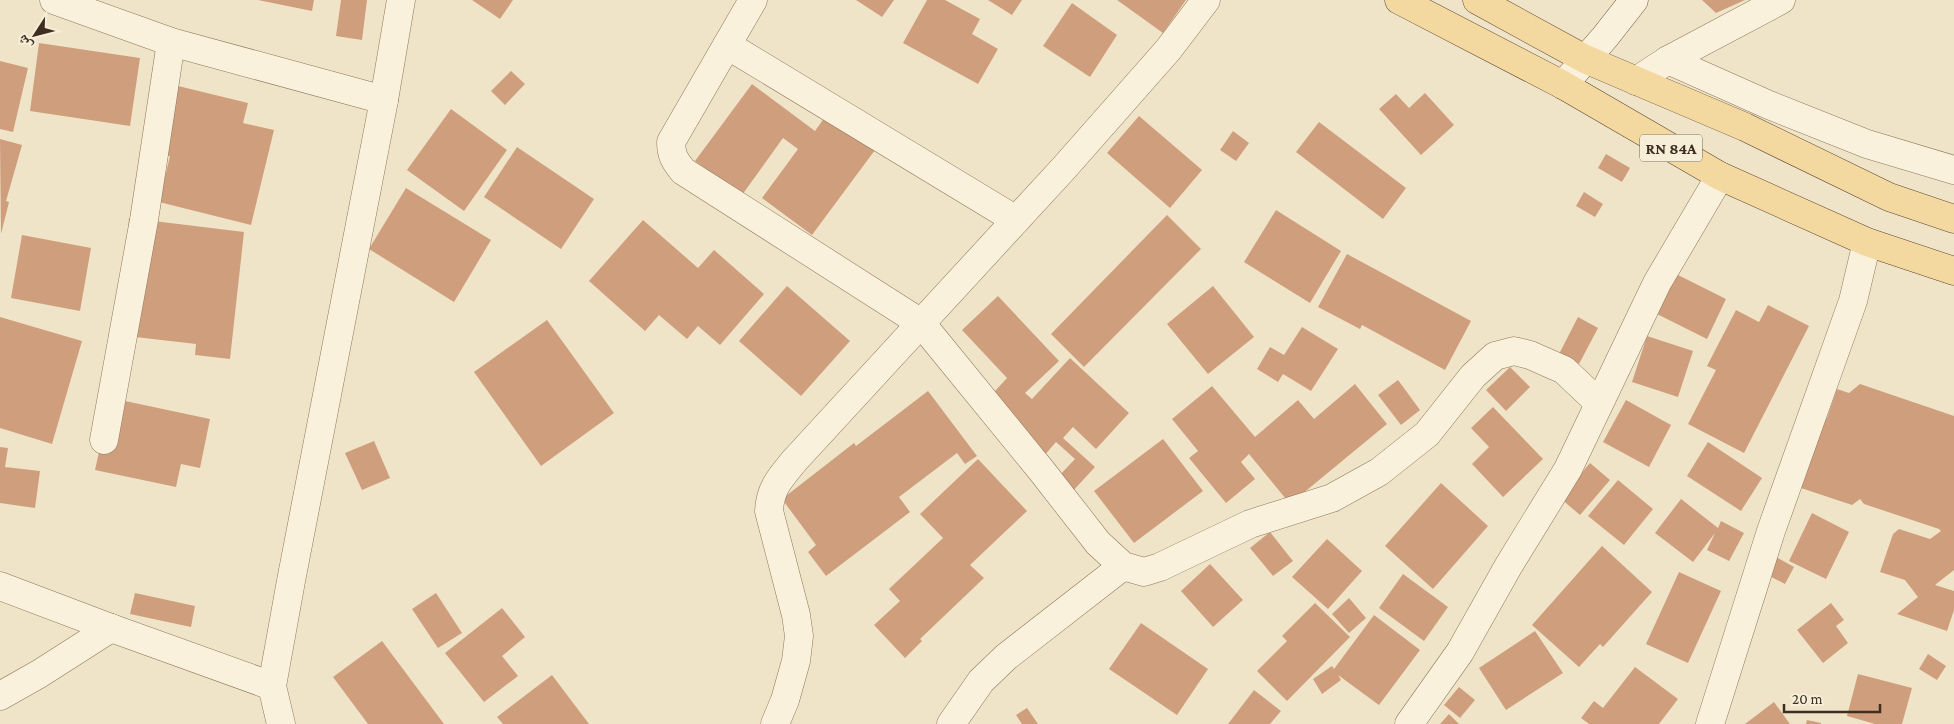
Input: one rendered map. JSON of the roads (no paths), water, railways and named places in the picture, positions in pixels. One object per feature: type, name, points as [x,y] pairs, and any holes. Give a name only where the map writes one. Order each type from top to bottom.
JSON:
[{"type":"main road","name":"RN 84A","points":[[1400,0],[1563,85],[1720,176],[1867,242],[1954,271]]},
{"type":"main road","name":"RN 84A","points":[[1477,0],[1584,59],[1745,127],[1890,197],[1954,219]]},
{"type":"street","points":[[54,0],[171,42],[384,100]]},
{"type":"street","points":[[281,724],[272,686],[290,581],[384,100],[401,0]]},
{"type":"street","points":[[753,0],[672,142],[674,161],[683,171],[922,323],[1041,470],[1098,544],[1123,566],[1144,572],[1160,567],[1250,524],[1332,498],[1379,472],[1427,434],[1473,376],[1495,356],[1514,351],[1530,355],[1564,370],[1599,403]]},
{"type":"street","points":[[775,724],[785,700],[796,662],[799,636],[796,615],[769,511],[770,496],[780,479],[795,460],[1016,220],[1161,58],[1206,0]]},
{"type":"street","points":[[1563,85],[1634,0]]},
{"type":"street","points":[[1636,81],[1668,60],[1781,0]]},
{"type":"street","points":[[104,440],[144,220],[171,42]]},
{"type":"street","points":[[727,45],[1016,220]]},
{"type":"street","points":[[1668,60],[1769,105],[1867,144],[1954,170]]},
{"type":"street","points":[[1409,724],[1460,652],[1509,565],[1568,469],[1657,283],[1720,176]]},
{"type":"street","points":[[1710,724],[1771,531],[1853,301],[1867,242]]},
{"type":"street","points":[[952,724],[981,681],[1006,657],[1123,566]]},
{"type":"street","points":[[0,586],[272,686]]},
{"type":"street","points":[[0,696],[39,674],[111,628]]}]
